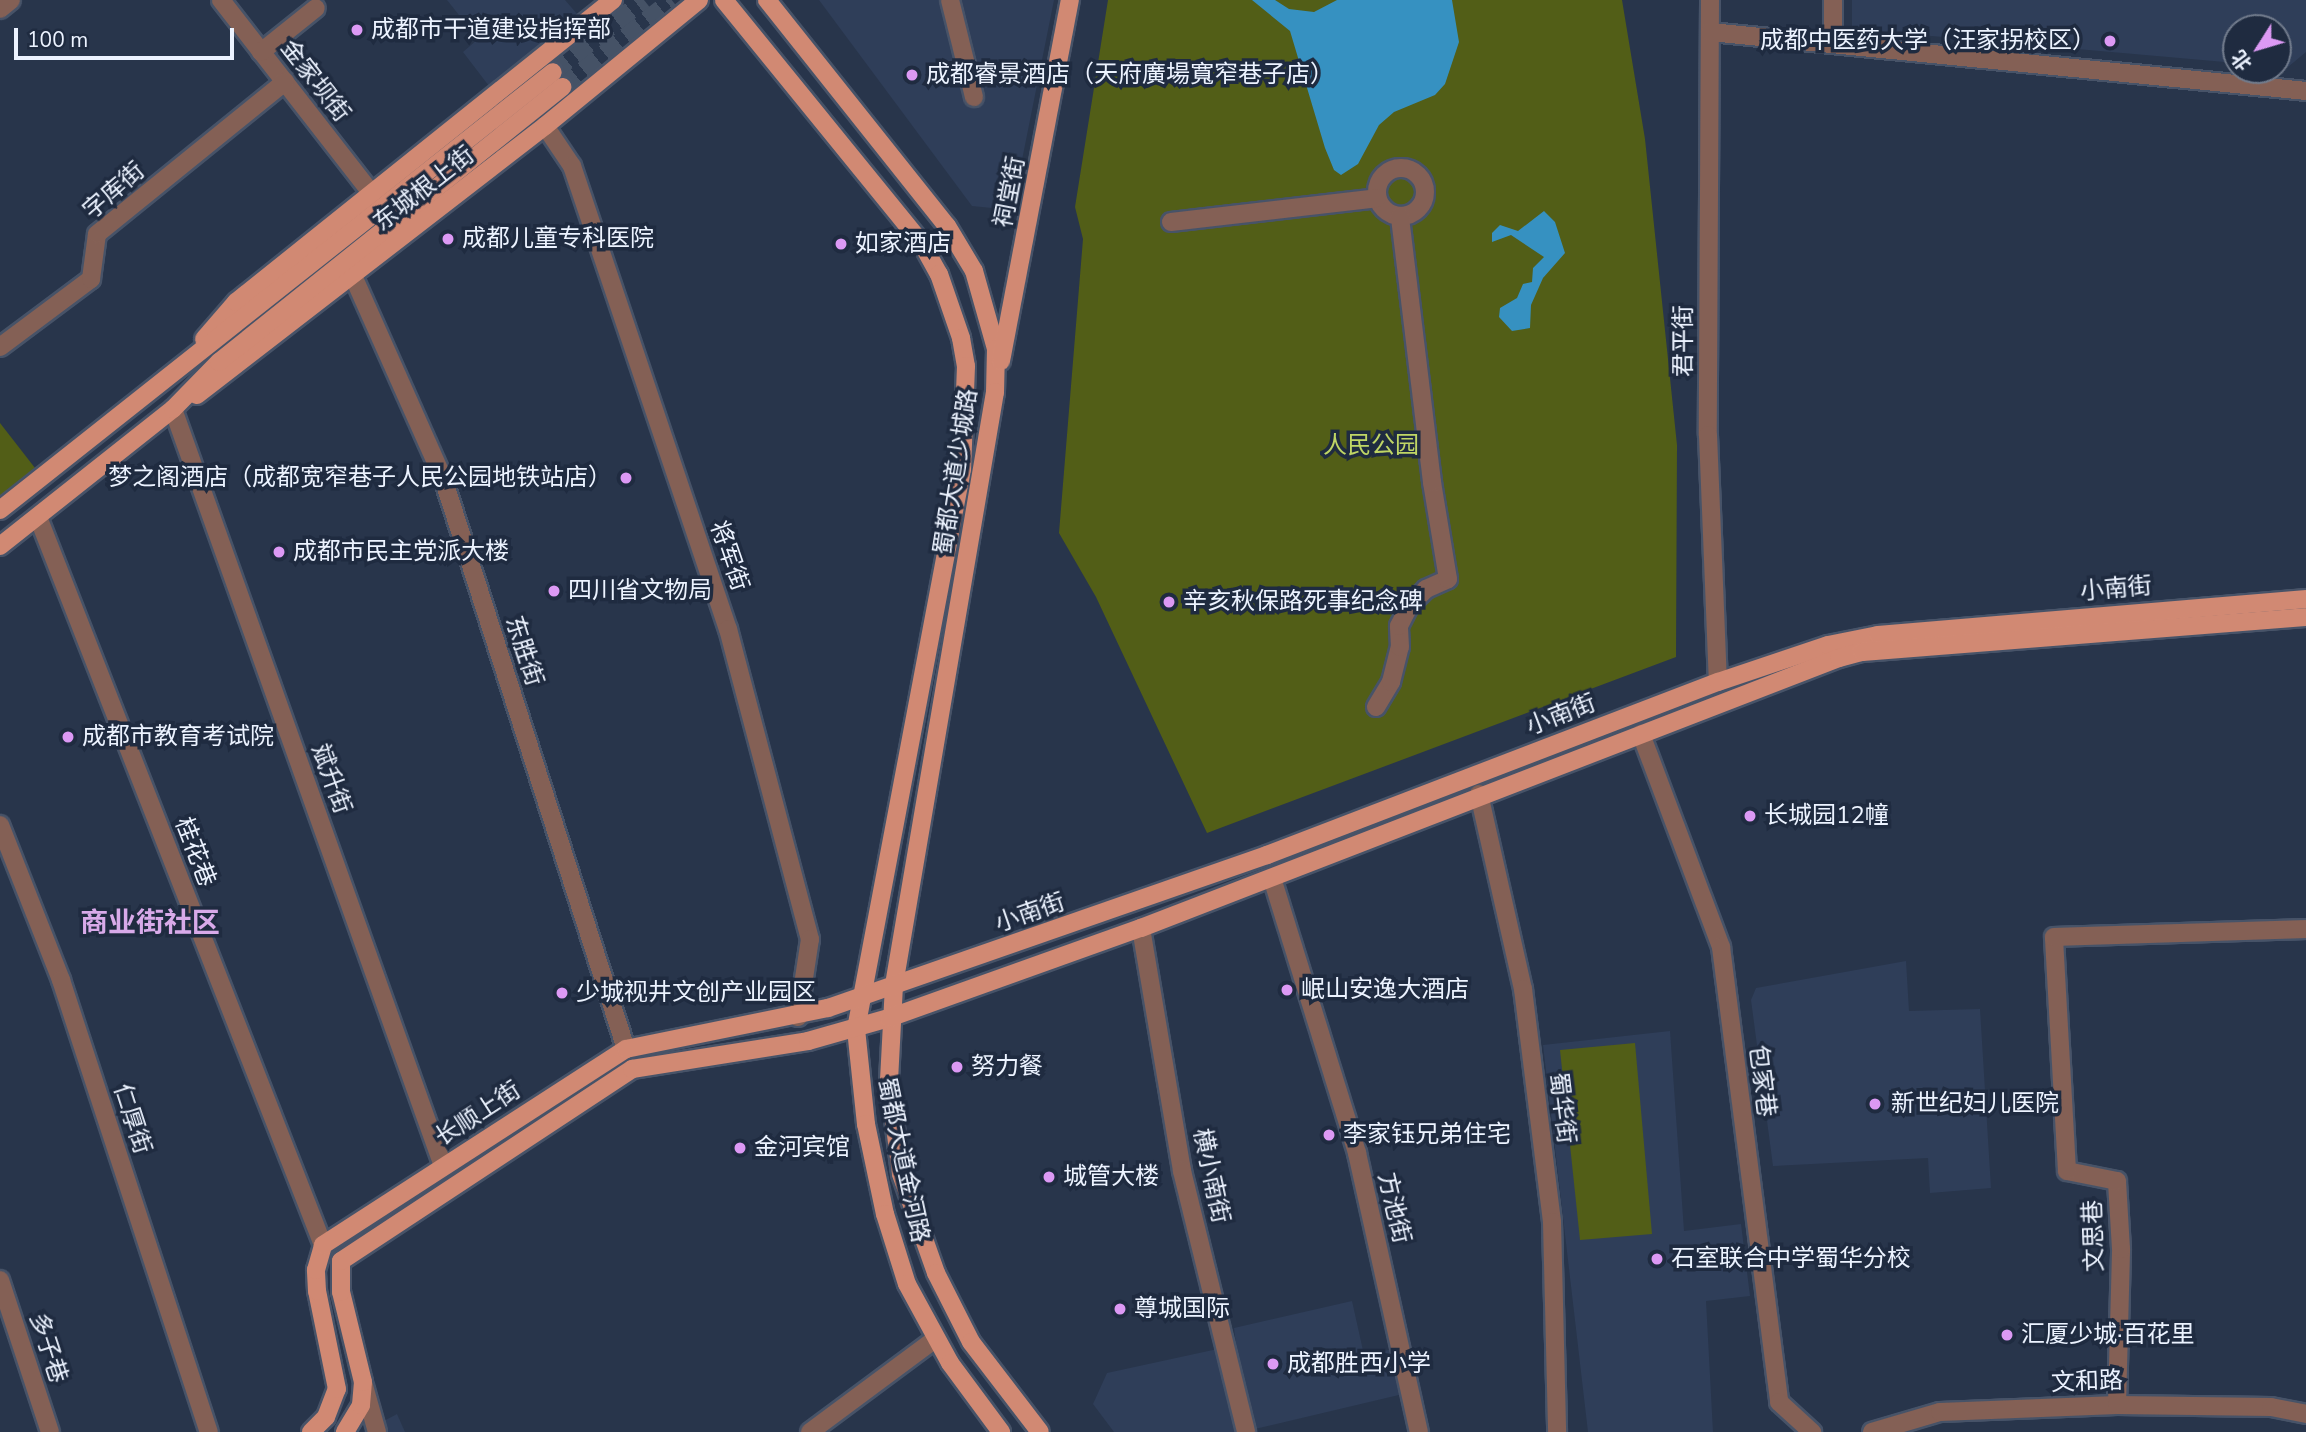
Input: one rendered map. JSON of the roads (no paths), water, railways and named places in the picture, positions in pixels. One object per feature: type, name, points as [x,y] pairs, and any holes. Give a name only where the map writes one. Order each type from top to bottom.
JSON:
[{"type":"main road","name":"东城根上街","points":[[177,369],[236,302],[613,0]]},
{"type":"main road","name":"东城根上街","points":[[173,409],[220,381],[545,126],[699,0]]},
{"type":"main road","name":"蜀都大道少城路","points":[[724,0],[921,242],[952,310],[965,366],[962,469],[874,940],[860,996]]},
{"type":"main road","name":"蜀都大道少城路","points":[[767,0],[947,226],[974,271],[996,349],[995,392],[890,1018]]},
{"type":"main road","name":"祠堂街","points":[[995,392],[1070,0]]},
{"type":"main road","name":"东城根上街","points":[[0,510],[177,369],[557,80],[219,362],[173,409],[0,546]]},
{"type":"main road","name":"小南街","points":[[860,996],[1267,855],[1718,682],[1828,645],[1878,635],[2306,598]]},
{"type":"main road","name":"小南街","points":[[890,1018],[1141,928],[1479,794],[1862,652],[2306,617]]},
{"type":"main road","name":"长顺上街","points":[[323,1245],[626,1049],[798,1017],[860,996]]},
{"type":"main road","name":"蜀都大道金河路","points":[[860,996],[856,1029],[866,1124],[885,1214],[907,1284],[935,1339],[1001,1432]]},
{"type":"main road","name":"长顺上街","points":[[345,1432],[361,1405],[363,1382],[338,1276],[341,1261],[363,1242],[632,1069],[808,1041],[890,1018]]},
{"type":"main road","name":"蜀都大道金河路","points":[[890,1018],[889,1080],[901,1174],[913,1217],[971,1342],[1040,1432]]},
{"type":"main road","points":[[311,1432],[326,1418],[337,1389],[317,1291],[316,1270],[323,1245]]},
{"type":"street","points":[[0,9],[11,0]]},
{"type":"street","name":"金家坝街","points":[[221,0],[371,193]]},
{"type":"street","points":[[950,0],[974,97]]},
{"type":"street","name":"君平街","points":[[1710,0],[1708,435],[1718,682]]},
{"type":"street","points":[[1833,0],[1833,41]]},
{"type":"street","points":[[261,52],[316,8]]},
{"type":"street","points":[[1710,32],[1833,41],[2306,92]]},
{"type":"street","name":"字库街","points":[[0,347],[91,279],[97,234],[285,82]]},
{"type":"street","name":"将军街","points":[[545,126],[572,166],[728,629],[810,939],[798,1017]]},
{"type":"street","points":[[1398,168],[1413,171],[1423,183],[1424,198],[1415,211],[1400,216],[1386,211],[1377,198],[1383,175],[1398,168]]},
{"type":"street","points":[[1171,222],[1377,198]]},
{"type":"street","points":[[1376,707],[1391,682],[1400,647],[1399,626],[1409,606],[1426,589],[1448,579],[1432,482],[1400,216]]},
{"type":"street","name":"东胜街","points":[[353,276],[443,478],[626,1049]]},
{"type":"street","name":"斌升街","points":[[173,409],[443,1166]]},
{"type":"street","name":"桂花巷","points":[[38,517],[323,1245]]},
{"type":"street","name":"包家巷","points":[[1641,734],[1721,947],[1779,1402],[1812,1432]]},
{"type":"street","name":"蜀华街","points":[[1479,794],[1523,989],[1548,1195],[1557,1432]]},
{"type":"street","name":"仁厚街","points":[[0,825],[61,980],[209,1432]]},
{"type":"street","name":"方池街","points":[[1272,878],[1357,1153],[1419,1432]]},
{"type":"street","name":"横小南街","points":[[1141,928],[1182,1171],[1246,1432]]},
{"type":"street","name":"文思巷","points":[[2117,1405],[2121,1249],[2117,1181],[2067,1171],[2054,937],[2306,929]]},
{"type":"street","name":"多子巷","points":[[0,1280],[50,1432]]},
{"type":"street","points":[[810,1432],[935,1339]]},
{"type":"street","points":[[363,1382],[377,1432]]},
{"type":"street","name":"文和路","points":[[1872,1432],[1940,1412],[2117,1405],[2271,1407],[2306,1415]]},
{"type":"water","points":[[1252,0],[1275,0],[1289,9],[1314,12],[1337,0],[1452,0],[1459,42],[1445,84],[1435,95],[1394,112],[1379,125],[1358,164],[1341,175],[1334,170],[1325,148],[1290,31]]},
{"type":"water","points":[[1544,211],[1555,222],[1565,253],[1543,278],[1531,305],[1530,328],[1512,331],[1499,317],[1500,308],[1517,298],[1523,284],[1532,282],[1533,268],[1544,257],[1511,235],[1492,242],[1492,233],[1500,225],[1518,231]]},
{"type":"tunnel","points":[[553,72],[644,0]]},
{"type":"tunnel","points":[[562,87],[672,0]]},
{"type":"place","name":"成都市干道建设指挥部","points":[[357,30]]},
{"type":"place","name":"成都中医药大学（汪家拐校区）","points":[[2110,41]]},
{"type":"place","name":"成都睿景酒店（天府廣場寬窄巷子店）","points":[[912,75]]},
{"type":"place","name":"成都儿童专科医院","points":[[448,239]]},
{"type":"place","name":"如家酒店","points":[[841,244]]},
{"type":"place","name":"梦之阁酒店（成都宽窄巷子人民公园地铁站店）","points":[[626,478]]},
{"type":"place","name":"成都市民主党派大楼","points":[[279,552]]},
{"type":"place","name":"四川省文物局","points":[[554,591]]},
{"type":"place","name":"辛亥秋保路死事纪念碑","points":[[1169,602]]},
{"type":"place","name":"成都市教育考试院","points":[[68,737]]},
{"type":"place","name":"长城园12幢","points":[[1750,816]]},
{"type":"place","name":"岷山安逸大酒店","points":[[1287,990]]},
{"type":"place","name":"少城视井文创产业园区","points":[[562,993]]},
{"type":"place","name":"努力餐","points":[[957,1067]]},
{"type":"place","name":"新世纪妇儿医院","points":[[1875,1104]]},
{"type":"place","name":"李家钰兄弟住宅","points":[[1329,1135]]},
{"type":"place","name":"金河宾馆","points":[[740,1148]]},
{"type":"place","name":"城管大楼","points":[[1049,1177]]},
{"type":"place","name":"石室联合中学蜀华分校","points":[[1657,1259]]},
{"type":"place","name":"尊城国际","points":[[1120,1309]]},
{"type":"place","name":"汇厦少城·百花里","points":[[2007,1335]]},
{"type":"place","name":"成都胜西小学","points":[[1273,1364]]},
{"type":"district","name":"商业街社区","points":[[150,923]]},
{"type":"park label","name":"人民公园","points":[[1371,446]]}]
